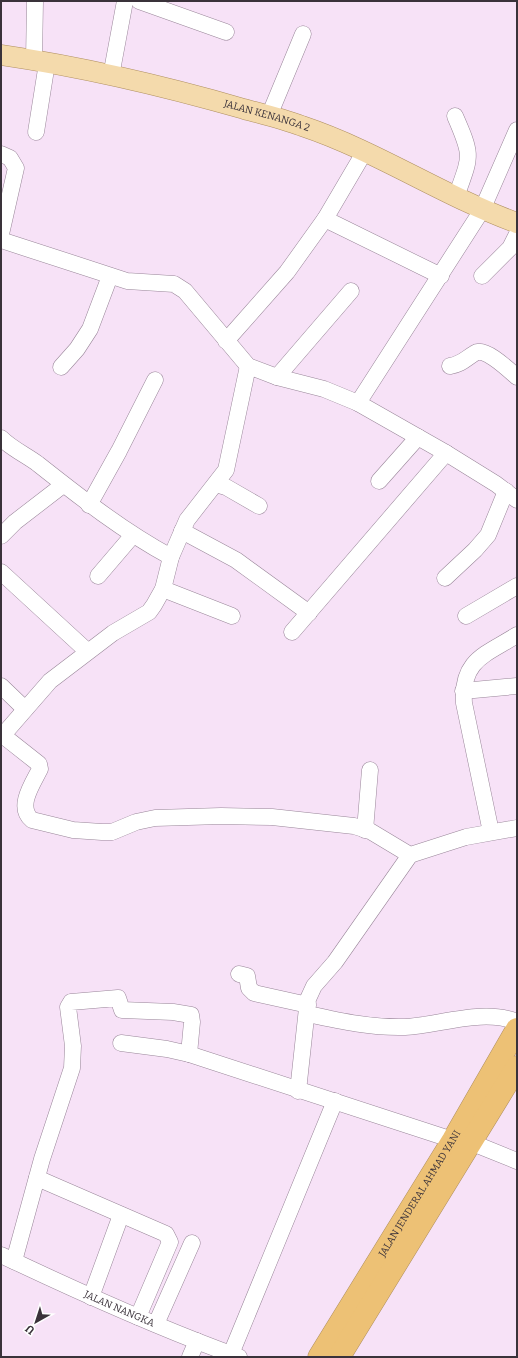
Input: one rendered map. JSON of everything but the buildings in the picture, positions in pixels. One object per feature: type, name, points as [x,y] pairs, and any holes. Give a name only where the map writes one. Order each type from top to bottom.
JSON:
[{"type":"highway","name":"JALAN JENDERAL AHMAD YANI","points":[[339,1357],[461,1141],[517,1029]]},
{"type":"highway","name":"JALAN JENDERAL AHMAD YANI","points":[[319,1357],[461,1141],[517,1067]]},
{"type":"main road","name":"JALAN KENANGA 2","points":[[1,55],[40,61],[210,98],[302,126],[365,151],[482,210],[517,223]]},
{"type":"street","points":[[35,1],[40,61],[36,132]]},
{"type":"street","points":[[111,76],[125,1]]},
{"type":"street","points":[[138,1],[226,32]]},
{"type":"street","points":[[269,116],[303,34]]},
{"type":"street","points":[[455,116],[467,142],[469,160],[456,197]]},
{"type":"street","points":[[358,403],[482,210],[517,130]]},
{"type":"street","points":[[226,341],[287,272],[325,219],[365,151]]},
{"type":"street","points":[[1,154],[10,158],[16,168],[1,234]]},
{"type":"street","points":[[325,219],[441,276]]},
{"type":"street","points":[[482,276],[501,259],[510,248],[517,234]]},
{"type":"street","points":[[1,240],[110,276],[133,282],[160,282],[174,284],[185,291],[248,366],[277,377],[324,390],[358,403],[446,453],[514,497],[475,550],[445,578]]},
{"type":"street","points":[[61,367],[85,338],[110,276]]},
{"type":"street","points":[[277,377],[351,291]]},
{"type":"street","points":[[450,366],[460,364],[476,351],[481,350],[489,354],[517,377]]},
{"type":"street","points":[[248,366],[229,462],[226,470],[192,512],[171,557],[163,589],[149,612],[126,625],[87,651],[50,681],[2,734],[39,764],[40,770],[26,797],[25,811],[32,820],[54,826],[73,830],[112,832],[136,822],[155,818],[221,816],[272,818],[354,826],[382,837],[410,855]]},
{"type":"street","points":[[88,505],[119,450],[154,380]]},
{"type":"street","points":[[378,481],[418,437]]},
{"type":"street","points":[[1,438],[10,446],[30,458],[88,505],[133,535],[171,557]]},
{"type":"street","points":[[292,632],[446,453]]},
{"type":"street","points":[[216,484],[259,506]]},
{"type":"street","points":[[1,536],[63,485]]},
{"type":"street","points":[[182,531],[242,564],[309,613]]},
{"type":"street","points":[[98,576],[133,535]]},
{"type":"street","points":[[1,572],[87,651]]},
{"type":"street","points":[[466,616],[517,586]]},
{"type":"street","points":[[163,589],[232,616]]},
{"type":"street","points":[[491,832],[464,703],[463,691],[467,672],[473,664],[517,635]]},
{"type":"street","points":[[1,686],[25,709]]},
{"type":"street","points":[[463,691],[517,686]]},
{"type":"street","points":[[365,830],[370,770]]},
{"type":"street","points":[[298,1091],[308,999],[314,986],[335,962],[410,855],[466,838],[517,828]]},
{"type":"street","points":[[238,974],[248,976],[249,988],[254,993],[354,1025],[398,1026],[496,1016],[517,1022]]},
{"type":"street","points":[[8,1258],[37,1178],[72,1068],[73,1046],[68,1007],[71,1002],[118,998],[122,1010],[173,1012],[191,1015],[192,1022],[185,1053]]},
{"type":"street","points":[[121,1043],[185,1053],[298,1091],[335,1101],[461,1141],[517,1161]]},
{"type":"street","points":[[235,1356],[335,1101]]},
{"type":"street","points":[[37,1178],[166,1234],[170,1238],[170,1242],[138,1317]]},
{"type":"street","points":[[91,1297],[121,1215]]},
{"type":"street","points":[[156,1324],[192,1243]]},
{"type":"street","name":"JALAN NANGKA","points":[[8,1258],[91,1297],[235,1356]]},
{"type":"street","points":[[190,1357],[197,1341]]}]
